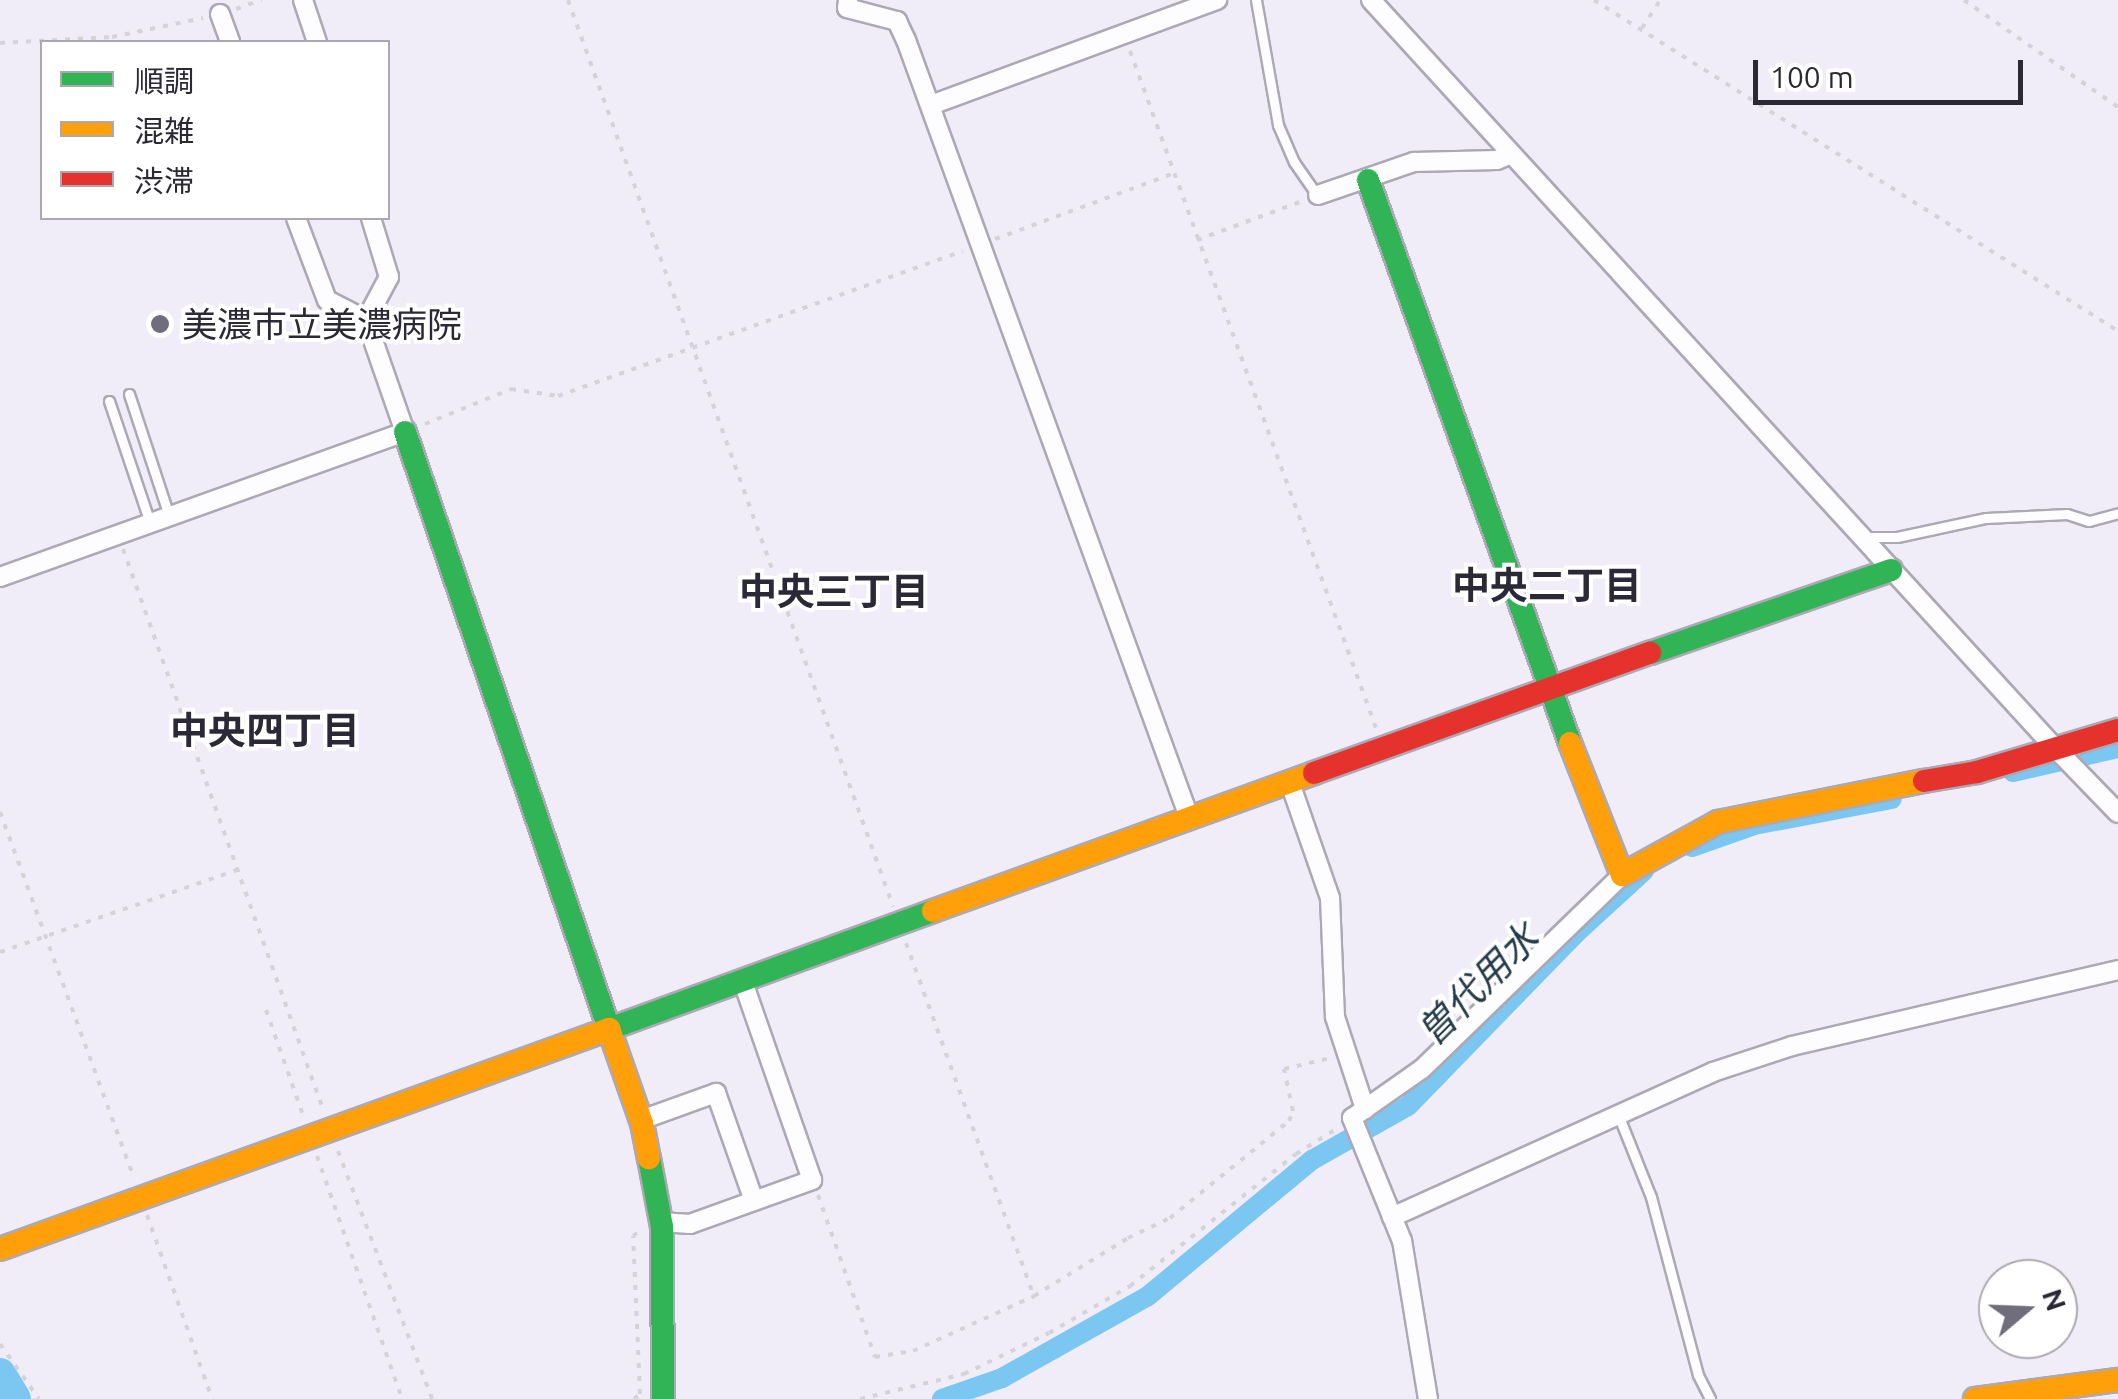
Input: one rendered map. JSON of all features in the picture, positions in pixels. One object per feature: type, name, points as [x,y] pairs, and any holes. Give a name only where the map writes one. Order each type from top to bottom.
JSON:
[{"type":"main road","points":[[1368,180],[1548,688],[1622,875],[1718,822],[1766,809],[1977,772],[2118,730]]},
{"type":"main road","points":[[405,432],[640,1120],[661,1224],[662,1399]]},
{"type":"main road","points":[[0,1249],[900,927],[1548,688],[1890,570]]},
{"type":"main road","points":[[1974,1399],[2059,1393],[2118,1380]]},
{"type":"street","points":[[304,0],[315,40]]},
{"type":"street","points":[[848,0],[847,8],[898,22],[1190,820]]},
{"type":"street","points":[[931,105],[1217,0]]},
{"type":"street","points":[[1371,0],[1865,537],[1890,570],[2118,813]]},
{"type":"street","points":[[220,14],[229,40]]},
{"type":"street","points":[[1318,195],[1414,162],[1498,160],[1511,154]]},
{"type":"street","points":[[0,578],[405,432],[366,320],[327,300],[297,220]]},
{"type":"street","points":[[366,320],[389,277],[372,220]]},
{"type":"street","points":[[1290,783],[1330,898],[1335,1017],[1359,1114],[1362,1145],[1402,1241],[1428,1399]]},
{"type":"street","points":[[1359,1114],[1422,1069],[1622,875]]},
{"type":"street","points":[[1392,1217],[1713,1072],[1792,1046],[2118,970]]},
{"type":"street","points":[[661,1224],[690,1224],[812,1180],[742,982]]},
{"type":"street","points":[[640,1120],[716,1093],[754,1201]]},
{"type":"lane","points":[[1256,0],[1278,125],[1294,162],[1318,195]]},
{"type":"lane","points":[[128,394],[170,516]]},
{"type":"lane","points":[[109,400],[150,523]]},
{"type":"lane","points":[[1865,537],[1896,537],[1986,518],[2067,514],[2089,522],[2118,513]]},
{"type":"lane","points":[[1619,1117],[1651,1197],[1698,1376],[1710,1399]]},
{"type":"path","points":[[45,40],[112,37],[220,14],[261,0]]},
{"type":"path","points":[[568,0],[1034,1296]]},
{"type":"path","points":[[1594,0],[2118,331]]},
{"type":"path","points":[[1642,28],[1660,0]]},
{"type":"path","points":[[1964,0],[2118,107]]},
{"type":"path","points":[[1124,32],[1383,749]]},
{"type":"path","points":[[0,42],[40,40]]},
{"type":"path","points":[[405,432],[511,389],[558,396],[1174,173]]},
{"type":"path","points":[[1197,240],[1318,195]]},
{"type":"path","points":[[118,535],[237,870],[402,1399]]},
{"type":"path","points":[[0,812],[212,1399]]},
{"type":"path","points":[[0,952],[237,870]]},
{"type":"path","points":[[266,1010],[432,1399]]},
{"type":"path","points":[[812,1180],[875,1357],[947,1340],[1034,1296],[1128,1238],[1170,1218],[1290,1121],[1292,1110],[1284,1068],[1344,1054]]},
{"type":"path","points":[[860,1399],[964,1374],[1082,1314],[1130,1286],[1296,1154],[1359,1114]]},
{"type":"path","points":[[634,1399],[640,1394],[633,1236],[661,1224]]},
{"type":"path","points":[[0,1344],[40,1399]]},
{"type":"waterway","name":"曽代用水","points":[[2013,772],[2118,748]]},
{"type":"waterway","name":"曽代用水","points":[[1692,847],[1754,825],[1892,799]]},
{"type":"waterway","name":"曽代用水","points":[[942,1399],[1002,1378],[1148,1296],[1312,1160],[1408,1106],[1576,933],[1644,871]]},
{"type":"waterway","points":[[0,1374],[15,1399]]},
{"type":"traffic: fast","points":[[1368,180],[1570,743]]},
{"type":"traffic: fast","points":[[405,432],[609,1029],[933,911]]},
{"type":"traffic: fast","points":[[1650,653],[1891,570]]},
{"type":"traffic: fast","points":[[649,1158],[662,1227],[663,1399]]},
{"type":"traffic: slow","points":[[1570,743],[1622,875],[1718,822],[1924,781]]},
{"type":"traffic: slow","points":[[933,911],[1314,773]]},
{"type":"traffic: slow","points":[[0,1249],[609,1029],[642,1123],[649,1158]]},
{"type":"traffic: slow","points":[[1975,1399],[2118,1380]]},
{"type":"traffic: jam","points":[[1314,773],[1650,653]]},
{"type":"traffic: jam","points":[[1924,781],[1977,772],[2118,730]]},
{"type":"place","name":"美濃市立美濃病院","points":[[160,324]]},
{"type":"district","name":"中央二丁目","points":[[1547,586]]},
{"type":"district","name":"中央三丁目","points":[[834,592]]},
{"type":"district","name":"中央四丁目","points":[[265,731]]}]
